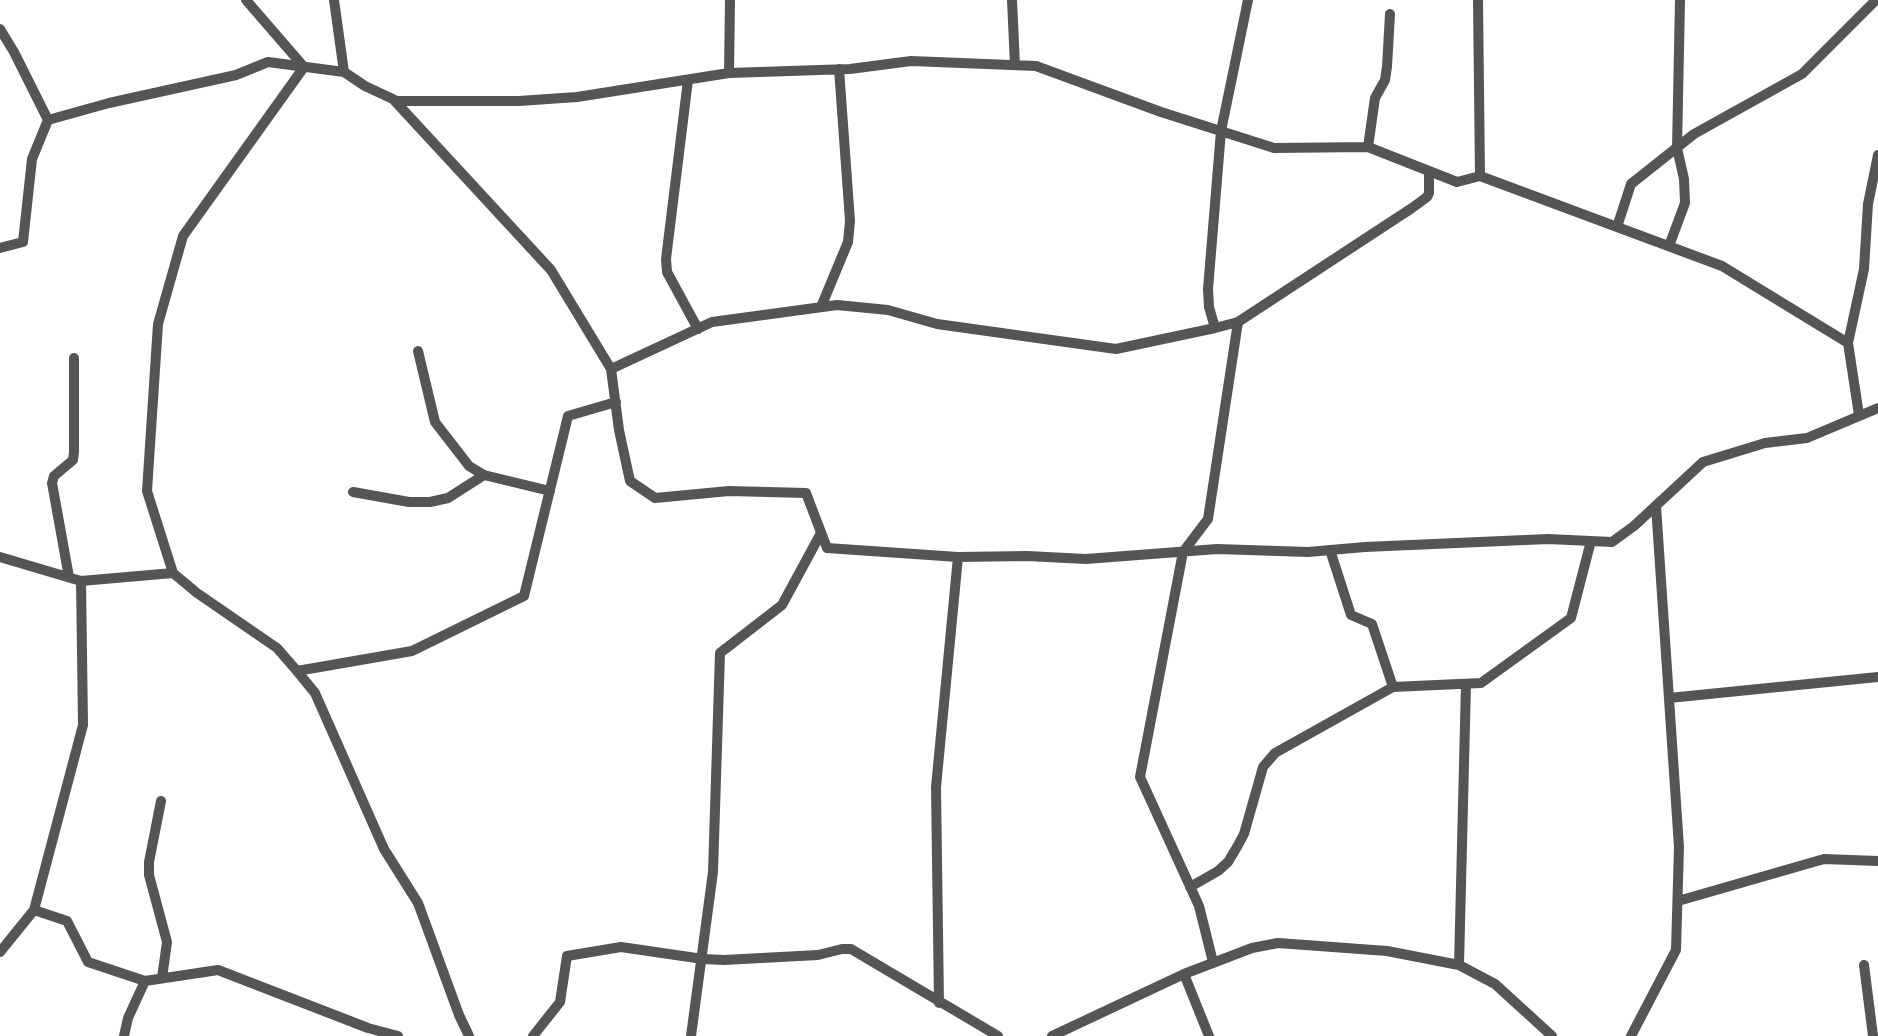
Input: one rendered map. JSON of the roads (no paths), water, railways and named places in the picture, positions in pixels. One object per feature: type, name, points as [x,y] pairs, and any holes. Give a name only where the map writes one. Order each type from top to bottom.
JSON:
[{"type":"street","points":[[246,0],[304,66]]},
{"type":"street","points":[[334,0],[344,72]]},
{"type":"street","points":[[729,73],[730,0]]},
{"type":"street","points":[[1012,0],[1016,66]]},
{"type":"street","points":[[1215,328],[1209,307],[1208,289],[1221,132],[1248,0]]},
{"type":"street","points":[[1478,0],[1480,176]]},
{"type":"street","points":[[1670,246],[1685,202],[1684,179],[1676,148],[1680,0]]},
{"type":"street","points":[[1617,227],[1631,184],[1694,134],[1802,74],[1876,0]]},
{"type":"street","points":[[1368,147],[1375,98],[1384,80],[1387,67],[1390,14]]},
{"type":"street","points":[[0,30],[3,43],[14,52],[48,120],[32,159],[23,242],[0,248]]},
{"type":"street","points":[[48,120],[236,75],[268,62],[344,72],[365,86],[397,101],[519,101],[577,97],[729,73],[839,69],[911,61],[1036,66],[1221,132],[1274,148],[1368,147],[1457,182],[1480,176],[1722,266],[1848,343]]},
{"type":"street","points":[[304,66],[184,236],[158,324],[147,491],[173,573],[197,593],[277,648],[316,692],[384,849],[418,903],[459,1015],[469,1036]]},
{"type":"street","points":[[821,307],[848,242],[850,222],[839,69]]},
{"type":"street","points":[[688,80],[666,259],[667,272],[698,329]]},
{"type":"street","points":[[392,99],[551,270],[611,369],[630,481],[655,498],[729,491],[806,493],[827,548],[958,557],[1027,556],[1086,558],[1217,549],[1308,552],[1432,543],[1548,539],[1612,542],[1656,506],[1703,462],[1765,443],[1807,438],[1878,408]]},
{"type":"street","points":[[1859,415],[1848,343],[1864,269],[1868,204],[1878,155]]},
{"type":"street","points":[[611,369],[712,322],[837,305],[888,310],[937,324],[1116,349],[1215,328],[1238,322],[1427,197],[1429,193],[1429,170]]},
{"type":"street","points":[[1213,962],[1198,906],[1140,777],[1183,552],[1208,519],[1238,322]]},
{"type":"street","points":[[418,351],[435,422],[469,466],[484,475],[550,491]]},
{"type":"street","points":[[69,577],[52,483],[54,476],[72,460],[74,452],[74,358]]},
{"type":"street","points":[[298,671],[412,651],[524,596],[568,416],[616,402]]},
{"type":"street","points":[[353,492],[408,502],[430,502],[448,498],[484,475]]},
{"type":"street","points":[[1631,1036],[1676,950],[1679,847],[1656,506]]},
{"type":"street","points":[[691,1036],[703,959],[713,872],[720,654],[782,605],[821,533]]},
{"type":"street","points":[[1190,887],[1218,870],[1232,854],[1244,834],[1263,767],[1275,753],[1392,686],[1481,683],[1571,618],[1591,541]]},
{"type":"street","points":[[1330,550],[1351,615],[1372,624],[1392,686]]},
{"type":"street","points":[[0,557],[81,581],[173,573]]},
{"type":"street","points":[[939,1003],[936,787],[958,557]]},
{"type":"street","points":[[0,952],[34,910],[83,726],[81,581]]},
{"type":"street","points":[[1669,698],[1878,677]]},
{"type":"street","points":[[1459,965],[1466,684]]},
{"type":"street","points":[[161,801],[149,862],[150,885],[167,942],[162,978]]},
{"type":"street","points":[[1678,901],[1824,859],[1878,861]]},
{"type":"street","points":[[34,910],[67,921],[88,962],[145,981],[218,970],[368,1028],[398,1036]]},
{"type":"street","points":[[1052,1036],[1213,962],[1252,948],[1278,943],[1387,951],[1459,965],[1495,984],[1552,1036]]},
{"type":"street","points":[[533,1036],[560,1002],[567,956],[621,947],[703,959],[818,955],[842,949],[851,949],[939,1003],[998,1036]]},
{"type":"street","points":[[1864,965],[1873,1036]]},
{"type":"street","points":[[1184,974],[1209,1036]]},
{"type":"street","points":[[124,1036],[128,1018],[145,981]]}]
